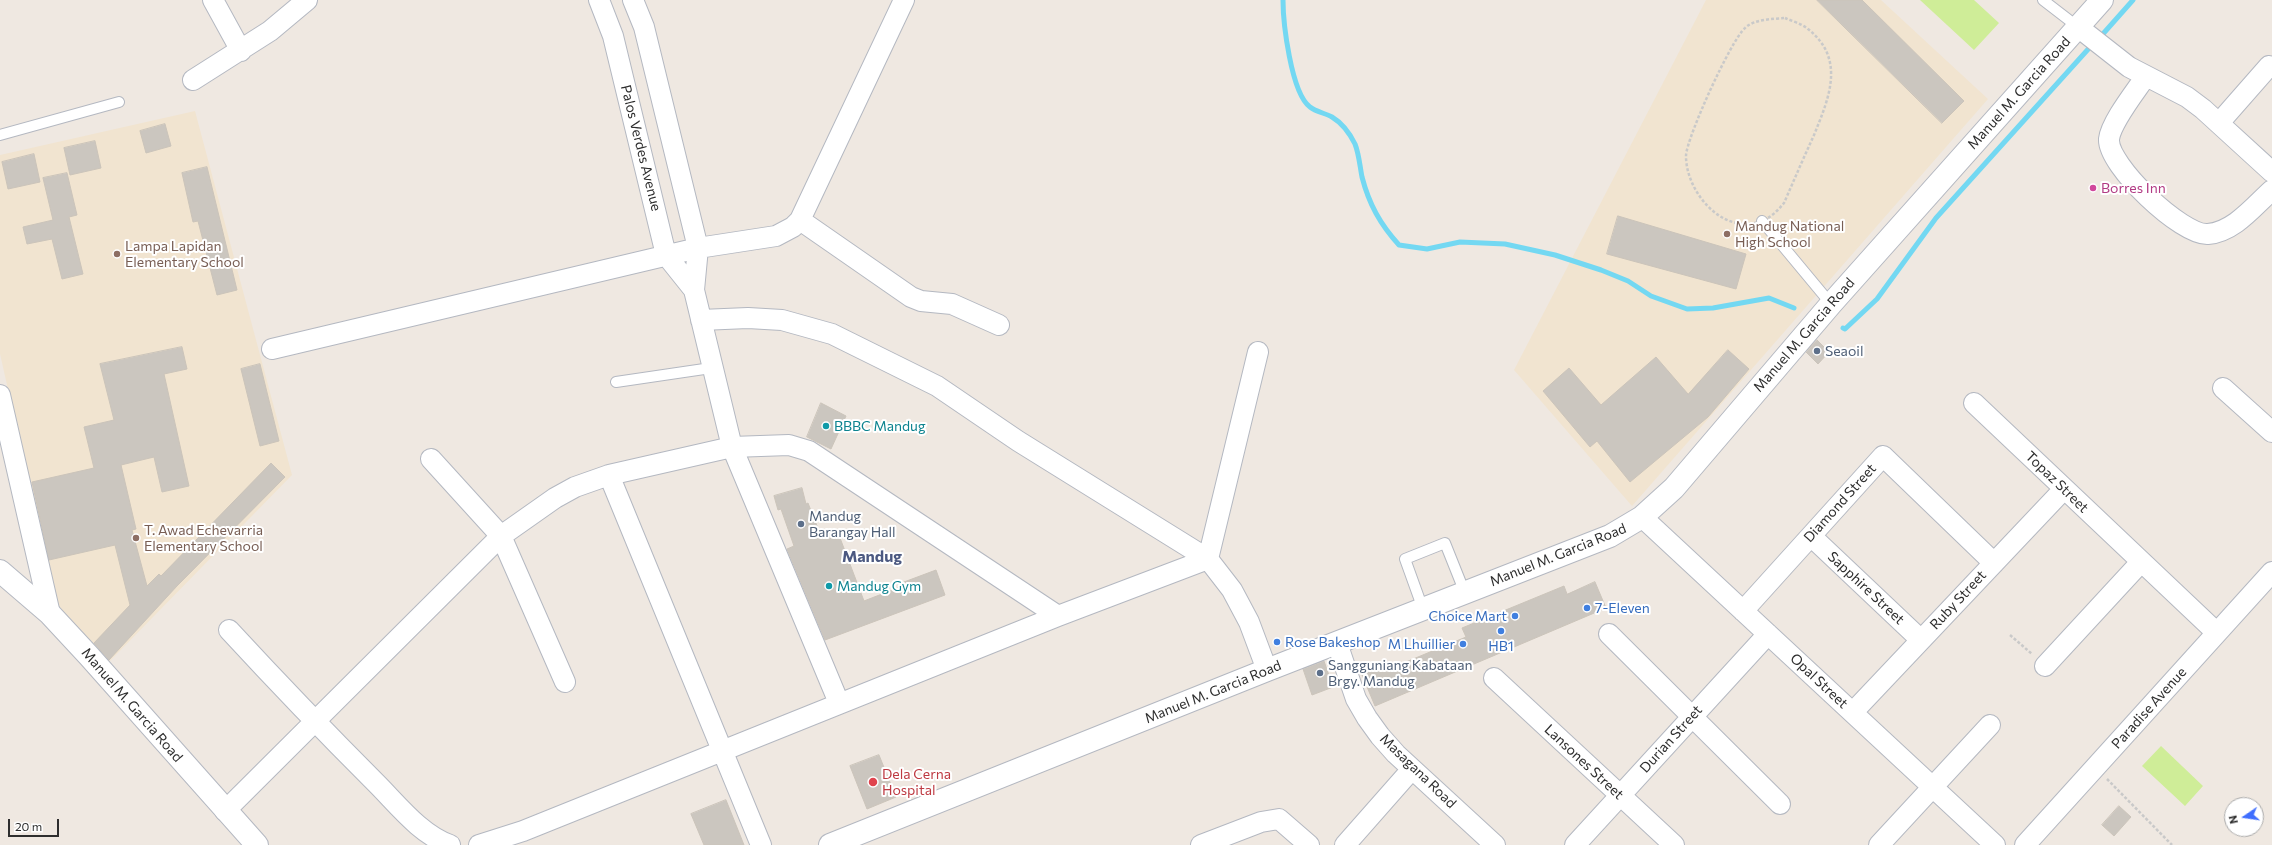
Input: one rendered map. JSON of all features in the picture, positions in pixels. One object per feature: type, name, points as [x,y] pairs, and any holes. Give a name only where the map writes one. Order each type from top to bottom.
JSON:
[{"type":"main road","name":"Manuel M. Garcia Road","points":[[830,845],[1267,670],[1610,536],[1642,518],[1674,488],[1830,304],[2102,0]]},
{"type":"main road","name":"Manuel M. Garcia Road","points":[[0,571],[50,614],[257,845]]},
{"type":"street","points":[[213,0],[241,51]]},
{"type":"street","points":[[193,80],[241,51],[270,31],[307,0]]},
{"type":"street","name":"Palos Verdes Avenue","points":[[599,0],[613,36],[666,255],[694,290]]},
{"type":"street","name":"Palos Verdes Avenue","points":[[633,0],[644,27],[698,248],[694,290],[732,447],[839,703]]},
{"type":"street","points":[[272,349],[666,255],[698,248],[776,236],[794,227],[800,220],[904,0]]},
{"type":"street","points":[[2078,27],[2118,59],[2146,76],[2187,97],[2220,123],[2272,172]]},
{"type":"street","points":[[2220,123],[2269,66]]},
{"type":"street","points":[[2146,76],[2116,123],[2109,138],[2113,156],[2148,197],[2193,230],[2206,234],[2227,228],[2272,190]]},
{"type":"street","points":[[647,172],[678,164]]},
{"type":"street","points":[[800,220],[911,297],[921,301],[952,304],[999,325]]},
{"type":"street","points":[[701,320],[748,318],[782,320],[832,334],[937,386],[1018,441],[1208,559],[1232,590],[1249,622],[1267,670]]},
{"type":"street","points":[[1208,559],[1258,352]]},
{"type":"street","points":[[2223,388],[2272,432]]},
{"type":"street","points":[[0,395],[50,614]]},
{"type":"street","name":"Topaz Street","points":[[1974,403],[2217,633]]},
{"type":"street","points":[[225,811],[501,536],[555,498],[575,487],[609,475],[732,447],[789,445],[809,451],[1058,616]]},
{"type":"street","name":"Diamond Street","points":[[1743,611],[1883,456],[1994,562]]},
{"type":"street","points":[[432,459],[501,536],[565,682]]},
{"type":"street","points":[[609,475],[761,845]]},
{"type":"street","name":"Ruby Street","points":[[1853,712],[2064,489]]},
{"type":"street","name":"Opal Street","points":[[1642,518],[1995,845]]},
{"type":"street","name":"Sapphire Street","points":[[1811,536],[1921,640]]},
{"type":"street","points":[[479,845],[523,831],[1058,616],[1208,559]]},
{"type":"street","points":[[2045,666],[2141,562]]},
{"type":"street","name":"Paradise Avenue","points":[[2025,845],[2272,572]]},
{"type":"street","points":[[229,630],[314,722],[415,822],[435,839],[450,845]]},
{"type":"street","points":[[1609,634],[1780,804]]},
{"type":"street","name":"Durian Street","points":[[1575,845],[1768,634]]},
{"type":"street","name":"Masagana Road","points":[[1337,643],[1349,681],[1367,718],[1380,736],[1412,769],[1495,845]]},
{"type":"street","name":"Lansones Street","points":[[1494,678],[1674,845]]},
{"type":"street","points":[[1879,845],[1990,725]]},
{"type":"street","points":[[1345,845],[1412,769]]},
{"type":"street","points":[[1201,845],[1272,819],[1279,819],[1284,822],[1309,845]]},
{"type":"lane","points":[[2043,0],[2078,27]]},
{"type":"lane","points":[[0,135],[119,102]]},
{"type":"lane","points":[[1762,221],[1830,304]]},
{"type":"lane","points":[[616,382],[712,368]]},
{"type":"lane","points":[[1423,609],[1405,559],[1445,543],[1465,593]]},
{"type":"path","points":[[1785,18],[1807,28],[1822,43],[1831,63],[1832,86],[1824,109],[1784,203],[1774,214],[1762,221],[1750,224],[1733,223],[1712,211],[1699,198],[1690,178],[1686,156],[1691,135],[1735,41],[1745,27],[1761,20],[1785,18]]},
{"type":"path","points":[[2010,635],[2045,666]]},
{"type":"path","points":[[2096,767],[2172,845]]},
{"type":"shaded area","name":"Mandug National High School","points":[[1706,0],[1881,0],[1988,99],[1632,506],[1514,370]]},
{"type":"shaded area","points":[[195,111],[292,475],[109,662],[69,621],[56,601],[0,354],[0,155]]},
{"type":"green space","points":[[1920,0],[1974,0],[1999,23],[1974,50]]},
{"type":"green space","points":[[2161,746],[2203,786],[2185,806],[2142,766]]},
{"type":"building","points":[[1817,0],[1862,0],[1964,101],[1942,123]]},
{"type":"building","points":[[165,124],[171,146],[146,153],[140,131]]},
{"type":"building","points":[[95,141],[101,168],[70,175],[64,148]]},
{"type":"building","points":[[34,154],[40,182],[8,189],[2,162]]},
{"type":"building","points":[[207,167],[237,290],[217,295],[198,221],[193,222],[182,173]]},
{"type":"building","points":[[67,173],[77,215],[69,217],[83,274],[62,279],[52,239],[27,244],[23,227],[53,220],[43,178]]},
{"type":"building","points":[[1618,216],[1746,254],[1736,289],[1607,254]]},
{"type":"building","name":"Seaoil","points":[[1817,340],[1829,352],[1818,364],[1806,352]]},
{"type":"building","points":[[182,347],[187,369],[164,374],[189,486],[162,492],[154,457],[121,465],[136,529],[132,530],[147,586],[159,574],[161,576],[271,463],[285,477],[177,586],[109,660],[94,643],[130,605],[115,545],[49,560],[32,482],[94,468],[84,427],[114,420],[100,364]]},
{"type":"building","points":[[1728,350],[1749,369],[1708,417],[1630,482],[1597,441],[1590,447],[1543,391],[1569,368],[1601,405],[1656,357],[1688,394]]},
{"type":"building","points":[[260,364],[279,441],[260,446],[241,369]]},
{"type":"building","name":"BBBC Mandug","points":[[821,403],[846,416],[831,449],[807,437]]},
{"type":"building","points":[[802,488],[806,504],[808,503],[821,536],[837,530],[864,601],[905,585],[904,582],[936,570],[945,595],[825,640],[787,549],[794,546],[781,509],[778,510],[774,496]]},
{"type":"building","points":[[1595,582],[1606,608],[1375,706],[1360,670],[1378,663],[1382,672],[1466,637],[1462,628],[1564,586],[1567,594]]},
{"type":"building","points":[[1324,661],[1333,687],[1312,695],[1303,669]]},
{"type":"building","points":[[879,755],[896,797],[867,809],[850,766]]},
{"type":"building","points":[[726,800],[744,845],[704,845],[691,814]]},
{"type":"building","points":[[2119,806],[2131,817],[2114,836],[2102,825]]},
{"type":"waterway","points":[[1283,0],[1289,56],[1293,73],[1303,99],[1310,107],[1336,119],[1351,136],[1355,144],[1362,177],[1368,196],[1386,229],[1399,245],[1427,249],[1460,242],[1505,244],[1555,255],[1601,270],[1628,281],[1651,296],[1687,309],[1713,308],[1769,298],[1794,308]]},
{"type":"waterway","points":[[2102,35],[2133,0]]},
{"type":"waterway","points":[[1843,328],[1845,329],[1877,299],[1936,218],[2091,46]]},
{"type":"place","name":"Borres Inn","points":[[2093,188]]},
{"type":"place","name":"Mandug National High School","points":[[1727,234]]},
{"type":"place","name":"Lampa Lapidan Elementary School","points":[[117,254]]},
{"type":"place","name":"Seaoil","points":[[1817,351]]},
{"type":"place","name":"BBBC Mandug","points":[[826,426]]},
{"type":"place","name":"Mandug Barangay Hall","points":[[801,524]]},
{"type":"place","name":"T. Awad Echevarria Elementary School","points":[[136,538]]},
{"type":"place","name":"Mandug Gym","points":[[829,586]]},
{"type":"place","name":"7-Eleven","points":[[1587,608]]},
{"type":"place","name":"Choice Mart","points":[[1515,616]]},
{"type":"place","name":"HB1","points":[[1501,631]]},
{"type":"place","name":"Rose Bakeshop","points":[[1277,642]]},
{"type":"place","name":"M Lhuillier","points":[[1463,644]]},
{"type":"place","name":"Sangguniang Kabataan Brgy. Mandug","points":[[1320,673]]},
{"type":"place","name":"Dela Cerna Hospital","points":[[873,782]]},
{"type":"district","name":"Mandug","points":[[872,557]]}]
